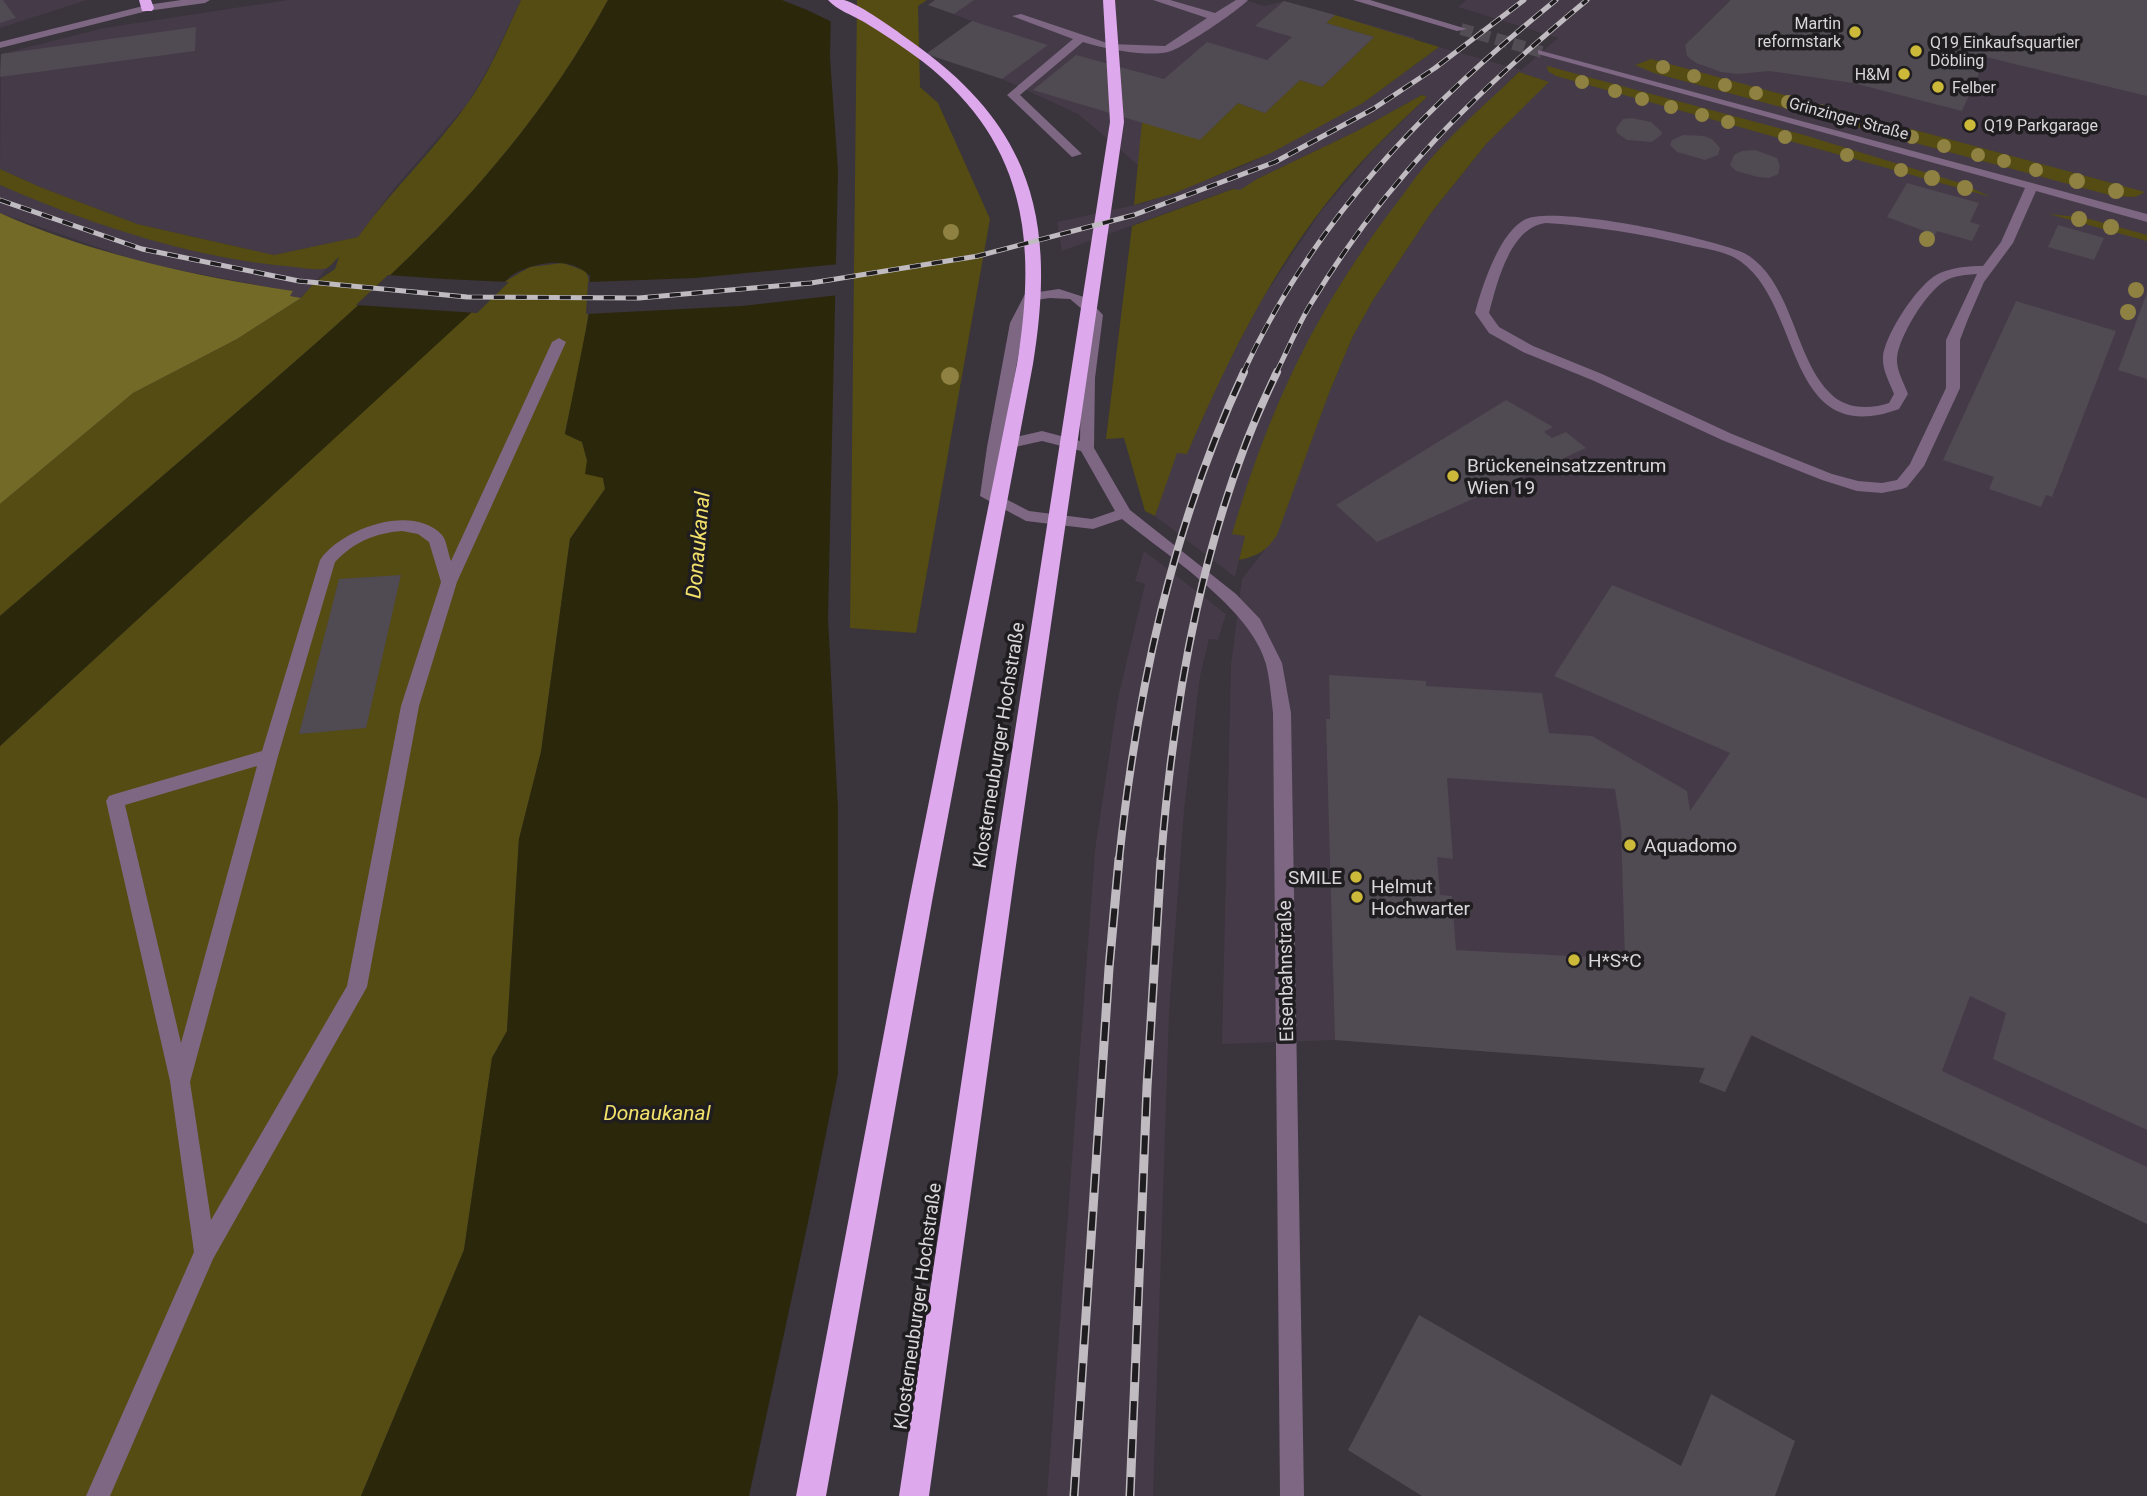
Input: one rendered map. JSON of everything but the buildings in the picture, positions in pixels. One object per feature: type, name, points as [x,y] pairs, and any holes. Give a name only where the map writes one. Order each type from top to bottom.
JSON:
[{"type":"highway","points":[[811,1496],[1030,338],[1035,258],[1028,207],[1012,160],[969,94],[924,54],[834,0]]},
{"type":"highway","name":"Klosterneuburger Hochstraße","points":[[914,1496],[1117,122],[1109,0]]},
{"type":"street","points":[[0,45],[146,4],[205,0]]},
{"type":"street","points":[[1158,0],[1219,18]]},
{"type":"street","points":[[1017,16],[1109,47],[1167,49],[1219,18],[1243,0]]},
{"type":"street","points":[[1358,0],[1461,29]]},
{"type":"street","points":[[1076,154],[1013,95],[1081,38]]},
{"type":"street","name":"Grinzinger Straße","points":[[1542,52],[2147,218]]},
{"type":"street","points":[[1990,269],[1954,272],[1936,281],[1918,302],[1892,345],[1890,361],[1901,394],[1894,406],[1869,414],[1853,411],[1828,400],[1800,356],[1763,278],[1742,256],[1601,223],[1557,218],[1531,221],[1516,235],[1488,287],[1482,313],[1494,330],[1528,349],[1597,377],[1727,437],[1827,477],[1857,486],[1882,488],[1902,484],[1917,466],[1953,388],[1953,340],[1978,282],[1990,269],[2007,243],[2032,186]]},
{"type":"street","points":[[994,447],[1042,436],[1087,448],[1088,378],[1096,315],[1085,300],[1058,292],[1030,297],[1017,323],[994,447],[988,496],[1026,516],[1093,524],[1124,513]]},
{"type":"street","points":[[98,1496],[205,1252],[357,987],[410,706],[449,582],[559,342]]},
{"type":"street","name":"Eisenbahnstraße","points":[[1087,448],[1124,513],[1230,598],[1254,623],[1274,663],[1279,688],[1282,713],[1292,1496]]},
{"type":"street","points":[[180,1082],[269,756],[328,560],[340,547],[361,534],[382,527],[402,526],[423,530],[436,539],[449,582]]},
{"type":"street","points":[[205,1252],[180,1082],[115,801],[269,756]]},
{"type":"shaded area","points":[[0,0],[87,0],[0,28]]},
{"type":"shaded area","points":[[288,0],[521,0],[491,63],[468,103],[392,191],[358,237],[274,255],[137,224],[0,169],[1,54],[104,28]]},
{"type":"shaded area","points":[[521,0],[608,0],[534,116],[493,168],[403,263],[355,308],[0,616],[0,504],[133,393],[237,339],[301,298],[314,283],[335,269],[339,257],[327,268],[316,269],[257,263],[182,248],[71,214],[0,185],[0,169],[137,224],[274,255],[358,237],[470,100],[491,64]]},
{"type":"shaded area","points":[[857,0],[927,0],[918,6],[920,87],[938,103],[990,219],[916,633],[850,628]]},
{"type":"shaded area","points":[[935,0],[1245,0],[1264,6],[1284,1],[1416,38],[1150,175],[1078,114],[1002,79],[926,54],[972,21],[928,5]]},
{"type":"shaded area","points":[[1466,0],[2147,0],[2147,1224],[1752,1036],[1725,1092],[1699,1082],[1704,1068],[1335,1040],[1222,1044],[1231,665],[1242,579],[1276,535],[1329,393],[1352,338],[1373,300],[1431,213],[1487,143],[1548,82],[1519,72],[1435,154],[1232,533],[1245,536],[1235,577],[1155,516],[1168,472],[1177,452],[1187,453],[1221,376],[1262,299],[1322,210],[1375,148],[1427,97],[1422,95],[1357,131],[1257,179],[1240,191],[1232,189],[1062,251],[1057,222],[1144,203],[1246,165],[1363,103],[1439,47],[1521,70],[1558,38],[1458,7]]},
{"type":"shaded area","points":[[1335,15],[1439,47],[1363,103],[1271,153],[1175,193],[1134,205],[1142,122],[1200,139],[1238,103],[1265,113],[1300,80],[1322,87],[1374,37],[1326,23]]},
{"type":"shaded area","points":[[1651,59],[2145,192],[2135,197],[2113,196],[1654,73],[1635,65]]},
{"type":"shaded area","points":[[1547,66],[1804,135],[1960,183],[1991,197],[1556,76],[1548,71]]},
{"type":"shaded area","points":[[1519,72],[1549,82],[1487,143],[1431,213],[1373,300],[1352,338],[1329,393],[1277,535],[1261,552],[1239,560],[1245,536],[1232,534],[1246,488],[1278,403],[1317,324],[1365,247],[1424,167],[1455,133]]},
{"type":"shaded area","points":[[1422,95],[1427,97],[1351,173],[1294,247],[1236,348],[1187,454],[1177,453],[1155,516],[1145,511],[1124,438],[1106,439],[1132,226],[1233,189],[1240,190]]},
{"type":"shaded area","points":[[0,185],[62,210],[177,245],[273,265],[327,268],[301,298],[289,296],[293,292],[159,266],[0,213]]},
{"type":"shaded area","points":[[0,213],[35,228],[107,252],[181,271],[293,291],[290,296],[301,298],[237,339],[133,393],[0,504]]},
{"type":"shaded area","points":[[2049,214],[2086,218],[2147,235],[2147,241]]},
{"type":"shaded area","points":[[563,263],[585,271],[589,282],[583,349],[565,434],[582,442],[587,460],[603,478],[605,489],[570,539],[541,752],[519,839],[507,1031],[492,1058],[464,1250],[361,1496],[0,1496],[0,746],[504,282],[530,267]]},
{"type":"shaded area","points":[[1144,551],[1226,614],[1218,640],[1209,639],[1200,676],[1184,810],[1169,1013],[1153,1496],[1047,1496],[1095,850],[1118,698],[1145,584],[1135,581]]},
{"type":"water","name":"Donaukanal","points":[[608,0],[831,0],[830,58],[838,170],[828,618],[838,810],[838,1074],[753,1496],[361,1496],[464,1250],[492,1058],[507,1031],[519,839],[541,752],[570,539],[605,489],[603,478],[585,474],[587,460],[582,442],[565,434],[589,314],[590,276],[572,265],[551,263],[529,267],[511,276],[0,746],[0,616],[304,353],[403,263],[493,168],[534,116]]},
{"type":"pier","points":[[782,0],[835,0],[834,23],[807,10]]},
{"type":"pier","points":[[840,264],[839,295],[742,306],[586,314],[588,282],[695,278]]},
{"type":"pier","points":[[388,275],[509,282],[477,313],[356,305]]},
{"type":"pier","points":[[842,1065],[757,1496],[749,1496]]},
{"type":"tunnel","points":[[1461,29],[1542,52]]},
{"type":"railway","points":[[0,200],[142,249],[299,281],[467,297],[639,298],[811,283],[978,256],[1134,215],[1275,162],[1373,109],[1435,68],[1524,0]]},
{"type":"railway","points":[[1243,373],[1304,264],[1377,168],[1462,81],[1556,0]]},
{"type":"railway","points":[[1276,373],[1307,310],[1341,257],[1403,176],[1471,103],[1587,0]]},
{"type":"railway","points":[[1119,860],[1136,734],[1161,610],[1197,489],[1244,372]]},
{"type":"railway","points":[[1161,860],[1174,735],[1196,610],[1230,488],[1277,372]]},
{"type":"railway","points":[[1074,1496],[1109,968],[1119,859]]},
{"type":"railway","points":[[1130,1496],[1147,1087],[1161,859]]},
{"type":"place","name":"Martin reformstark","points":[[1855,32]]},
{"type":"place","name":"Q19 Einkaufsquartier Döbling","points":[[1916,51]]},
{"type":"place","name":"H&M","points":[[1904,74]]},
{"type":"place","name":"Felber","points":[[1938,87]]},
{"type":"place","name":"Q19 Parkgarage","points":[[1970,125]]},
{"type":"place","name":"Brückeneinsatzzentrum Wien 19","points":[[1453,476]]},
{"type":"place","name":"Aquadomo","points":[[1630,845]]},
{"type":"place","name":"SMILE","points":[[1356,877]]},
{"type":"place","name":"Helmut Hochwarter","points":[[1357,897]]},
{"type":"place","name":"H*S*C","points":[[1574,960]]}]
